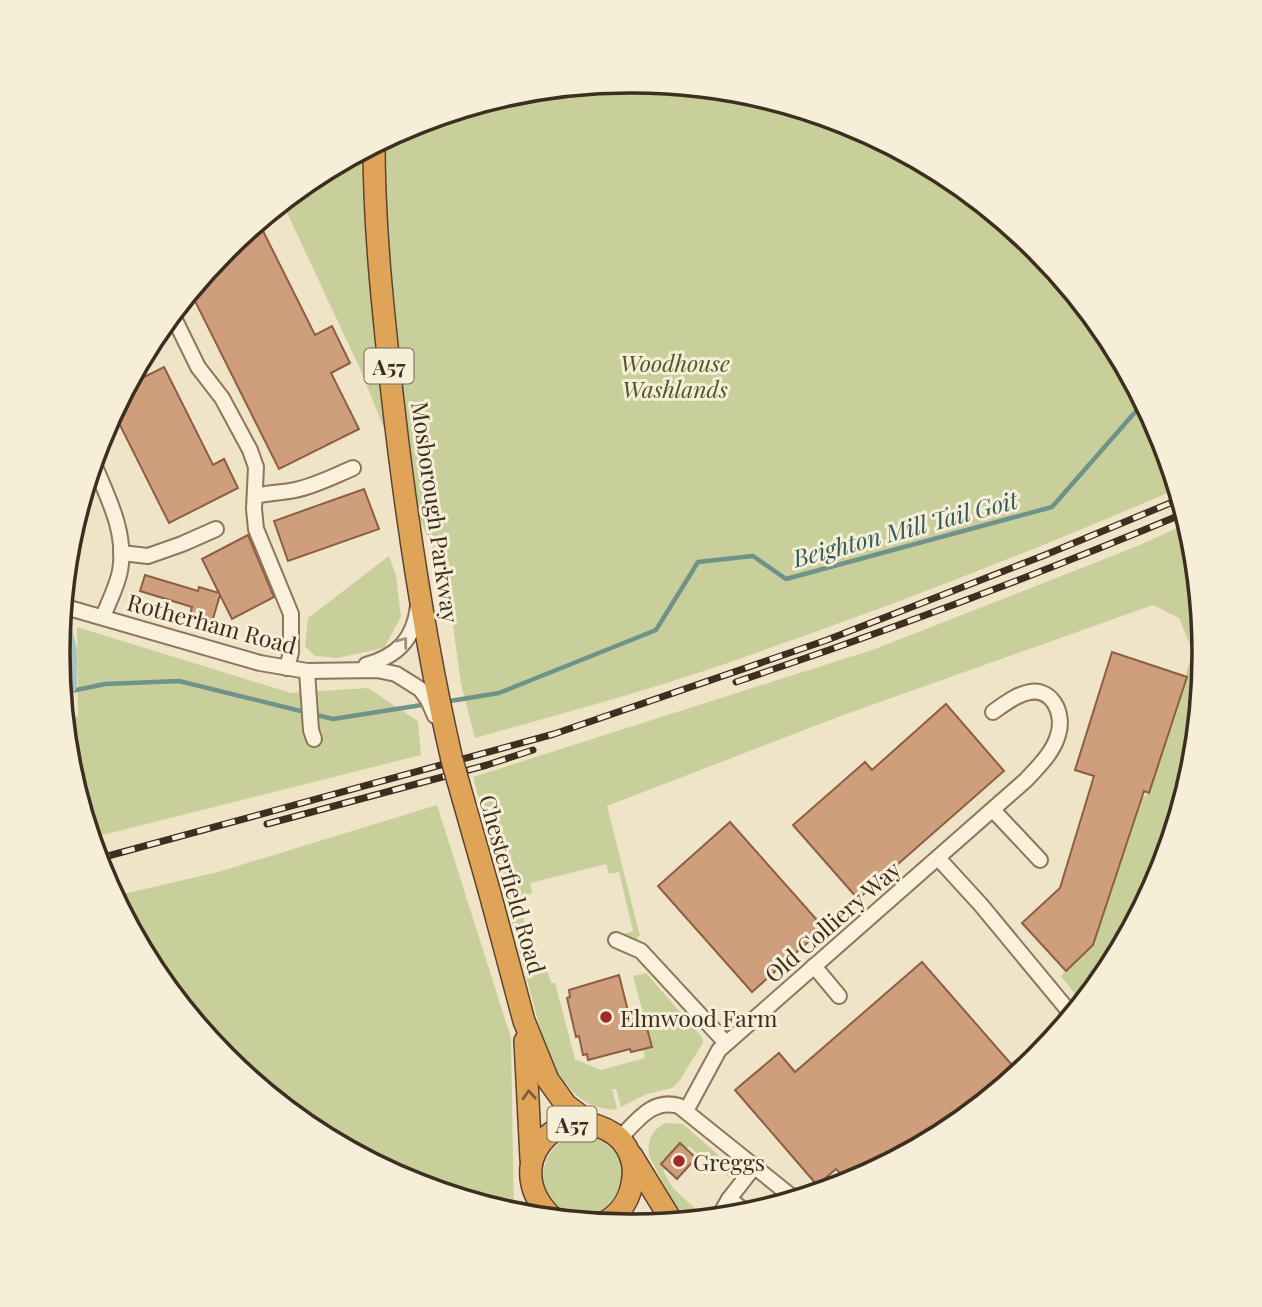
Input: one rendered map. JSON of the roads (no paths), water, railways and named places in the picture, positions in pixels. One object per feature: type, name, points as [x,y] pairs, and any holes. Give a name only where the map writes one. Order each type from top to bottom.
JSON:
[{"type":"highway","name":"Mosborough Parkway","points":[[374,155],[379,269],[408,532],[433,701],[452,760]]},
{"type":"highway","name":"Chesterfield Road","points":[[452,760],[524,1021],[555,1093],[590,1123]]},
{"type":"highway","name":"Chesterfield Road","points":[[524,1021],[531,1163]]},
{"type":"highway","name":"A57","points":[[541,1207],[530,1181],[531,1163],[543,1140],[558,1128],[576,1123],[590,1123],[607,1129],[624,1143],[667,1213]]},
{"type":"highway","name":"A57","points":[[617,1214],[631,1192],[634,1174],[624,1143]]},
{"type":"street","points":[[177,325],[198,367],[222,398],[250,450],[256,467],[256,529],[291,614],[291,652],[288,668]]},
{"type":"street","points":[[256,496],[306,487],[353,468]]},
{"type":"street","points":[[99,477],[120,529],[121,553],[120,572],[103,617]]},
{"type":"street","points":[[121,553],[148,555],[216,529]]},
{"type":"street","points":[[351,670],[383,660],[402,646],[415,619],[418,586]]},
{"type":"street","name":"Rotherham Road","points":[[72,609],[260,663],[307,671],[351,670]]},
{"type":"street","points":[[351,670],[377,670],[396,674],[416,685],[433,701]]},
{"type":"street","points":[[307,671],[313,734]]},
{"type":"street","name":"Old Colliery Way","points":[[686,1111],[719,1050],[726,1043],[993,810],[1026,780],[1055,744],[1060,725],[1059,710],[1051,698],[1033,691],[1024,693],[993,712]]},
{"type":"street","points":[[993,810],[1040,860]]},
{"type":"street","points":[[938,858],[981,905],[1066,1007]]},
{"type":"street","points":[[616,940],[641,951],[726,1043]]},
{"type":"street","points":[[814,966],[839,996]]},
{"type":"street","points":[[624,1143],[645,1112],[659,1105],[673,1104],[686,1111],[786,1192]]},
{"type":"street","points":[[725,1207],[754,1167]]},
{"type":"street","points":[[729,1199],[736,1205]]},
{"type":"waterway","name":"Beighton Mill Tail Goit","points":[[444,702],[499,693],[656,630],[698,562],[753,556],[786,579],[1052,507],[1136,411]]},
{"type":"waterway","name":"Beighton Mill Tail Goit","points":[[71,691],[105,684],[179,681],[333,719],[428,704]]},
{"type":"railway","points":[[108,856],[554,734],[827,640],[1171,503]]},
{"type":"railway","points":[[736,682],[962,602],[1175,517]]},
{"type":"railway","points":[[267,824],[487,765],[533,750]]},
{"type":"place","name":"Elmwood Farm","points":[[606,1017]]},
{"type":"place","name":"Greggs","points":[[679,1161]]},
{"type":"park label","name":"Woodhouse Washlands","points":[[675,375]]}]
